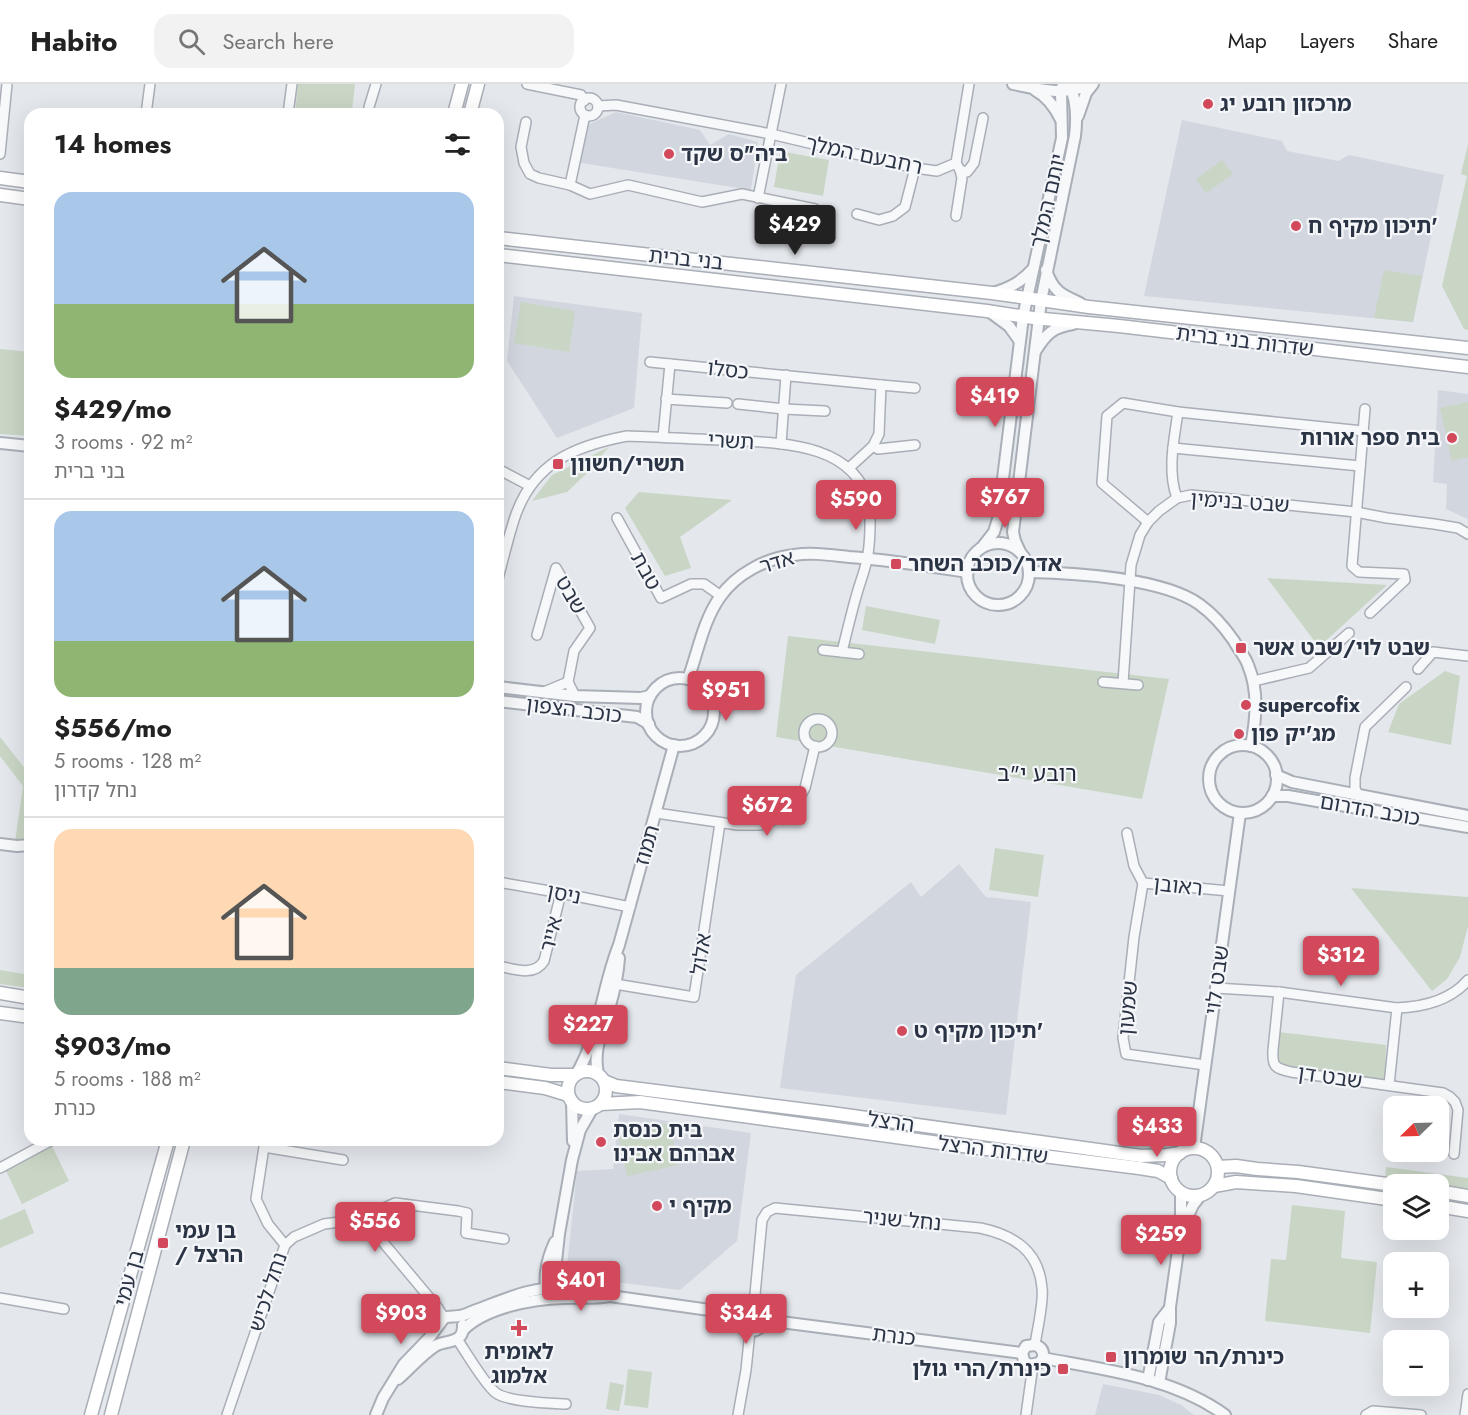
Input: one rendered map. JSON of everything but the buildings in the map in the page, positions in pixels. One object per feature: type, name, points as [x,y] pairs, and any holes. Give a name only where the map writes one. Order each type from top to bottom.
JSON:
[{"type":"main road","points":[[455,108],[462,84]]},
{"type":"main road","points":[[472,108],[478,84]]},
{"type":"main road","points":[[0,178],[24,181]]},
{"type":"main road","points":[[0,195],[24,198]]},
{"type":"main road","name":"בני ברית","points":[[504,239],[992,293],[1089,307]]},
{"type":"main road","name":"בני ברית","points":[[504,256],[1023,317]]},
{"type":"main road","name":"שדרות בני ברית","points":[[1089,307],[1468,348]]},
{"type":"main road","name":"שדרות בני ברית","points":[[1023,317],[1468,367]]},
{"type":"main road","points":[[0,993],[24,997]]},
{"type":"main road","points":[[0,1013],[24,1016]]},
{"type":"main road","points":[[504,1069],[551,1075],[587,1071],[601,1078],[606,1086],[605,1096],[596,1106],[581,1109],[570,1099],[545,1088],[504,1083]]},
{"type":"main road","points":[[570,1099],[568,1084],[575,1074]]},
{"type":"main road","name":"הרצל","points":[[601,1078],[610,1084],[626,1087],[1141,1156],[1180,1153]]},
{"type":"main road","name":"שדרות הרצל","points":[[596,1106],[628,1102],[663,1105],[958,1146],[1138,1168],[1158,1171],[1171,1178]]},
{"type":"main road","name":"בן עמי","points":[[91,1415],[166,1146]]},
{"type":"main road","points":[[111,1415],[182,1146]]},
{"type":"main road","points":[[1194,1148],[1201,1149],[1212,1156],[1218,1167],[1218,1174],[1214,1186],[1208,1192],[1200,1196],[1187,1196],[1173,1184],[1172,1164],[1180,1153],[1194,1148]]},
{"type":"main road","points":[[1218,1167],[1236,1166],[1298,1172],[1383,1184]]},
{"type":"main road","points":[[1214,1186],[1236,1182],[1296,1186],[1383,1198]]},
{"type":"main road","points":[[1449,1193],[1468,1196]]},
{"type":"main road","points":[[1449,1208],[1468,1211]]},
{"type":"street","points":[[0,154],[7,84]]},
{"type":"street","points":[[147,108],[150,84]]},
{"type":"street","points":[[289,108],[292,84]]},
{"type":"street","points":[[369,107],[376,84]]},
{"type":"street","points":[[527,84],[581,95],[584,101]]},
{"type":"street","points":[[758,198],[781,84]]},
{"type":"street","points":[[956,216],[962,178],[958,166],[969,84]]},
{"type":"street","points":[[1012,84],[1032,88],[1066,88],[1093,84]]},
{"type":"street","points":[[1077,119],[1083,99],[1093,84]]},
{"type":"street","points":[[1032,88],[1050,101],[1063,124]]},
{"type":"street","name":"יותם המלך","points":[[1020,552],[1013,532],[1038,318],[1046,270],[1072,157],[1077,119],[1066,88]]},
{"type":"street","name":"יותם המלך","points":[[983,546],[994,532],[998,519],[1023,317],[1058,162],[1066,88]]},
{"type":"street","points":[[570,185],[585,115],[581,108],[584,101],[593,99],[598,106],[597,111],[594,115],[585,115]]},
{"type":"street","name":"רחבעם המלך","points":[[598,106],[616,105],[771,134],[915,168],[937,171],[958,166]]},
{"type":"street","points":[[958,166],[967,172],[974,163],[983,117]]},
{"type":"street","points":[[526,122],[521,147],[524,163],[530,174],[570,185],[590,194],[628,185],[702,202],[742,194],[815,209]]},
{"type":"street","points":[[857,214],[879,219],[893,216],[905,207],[915,168]]},
{"type":"street","points":[[992,293],[1017,284],[1033,269]]},
{"type":"street","points":[[1046,270],[1058,292],[1089,307]]},
{"type":"street","points":[[987,311],[1009,326],[1020,340]]},
{"type":"street","points":[[1034,353],[1044,338],[1057,328],[1079,322]]},
{"type":"street","name":"כסלו","points":[[650,362],[915,388]]},
{"type":"street","points":[[663,437],[670,364]]},
{"type":"street","points":[[781,444],[786,375]]},
{"type":"street","points":[[842,652],[868,558],[869,536],[869,505],[858,480],[849,468],[873,446],[879,434],[881,385]]},
{"type":"street","name":"כסלו","points":[[666,399],[727,403]]},
{"type":"street","points":[[1148,522],[1102,483],[1107,416],[1123,403],[1178,412],[1363,431]]},
{"type":"street","name":"כסלו","points":[[738,404],[825,411]]},
{"type":"street","points":[[1365,409],[1352,566],[1359,572],[1404,574],[1405,580],[1370,613]]},
{"type":"street","points":[[1177,498],[1172,482],[1173,448],[1178,412]]},
{"type":"street","name":"תשרי","points":[[504,556],[514,519],[530,486],[560,457],[604,440],[627,436],[781,444],[808,448],[827,455],[849,468]]},
{"type":"street","points":[[0,443],[24,445]]},
{"type":"street","points":[[873,446],[878,449],[915,446]]},
{"type":"street","points":[[1173,448],[1360,466]]},
{"type":"street","points":[[504,472],[530,486]]},
{"type":"street","name":"שבט בנימין","points":[[1123,683],[1131,565],[1140,535],[1148,522],[1177,498],[1191,495],[1356,512],[1458,528],[1468,534]]},
{"type":"street","name":"טבת","points":[[617,518],[661,598],[691,584],[704,584],[721,596]]},
{"type":"street","points":[[993,543],[1012,546],[1020,552],[1025,558],[1029,572],[1028,583],[1016,599],[996,604],[981,599],[975,594],[971,588],[968,572],[975,553],[983,546],[993,543]]},
{"type":"street","name":"אדר","points":[[688,679],[709,618],[721,596],[740,577],[768,561],[792,555],[814,554],[868,558],[968,572]]},
{"type":"street","name":"שבט","points":[[537,636],[556,568],[590,628],[574,651],[568,682]]},
{"type":"street","points":[[1029,572],[1114,578],[1181,594],[1199,604],[1227,631],[1248,663],[1256,697],[1251,746]]},
{"type":"street","points":[[1254,681],[1309,668],[1349,633]]},
{"type":"street","points":[[823,650],[859,654]]},
{"type":"street","points":[[1418,669],[1433,652],[1468,656]]},
{"type":"street","points":[[672,679],[688,679],[698,683],[706,690],[712,699],[713,716],[710,728],[699,740],[682,746],[674,745],[659,738],[649,724],[647,705],[656,688],[665,682],[672,679]]},
{"type":"street","points":[[544,692],[568,682],[575,696]]},
{"type":"street","points":[[1103,682],[1138,685]]},
{"type":"street","points":[[1358,796],[1355,778],[1365,727],[1407,687]]},
{"type":"street","name":"כוכב הצפון","points":[[504,688],[575,696],[641,698],[650,696]]},
{"type":"street","name":"כוכב הצפון","points":[[504,702],[637,717],[649,724]]},
{"type":"street","name":"תמוז","points":[[601,1078],[596,1060],[597,1046],[611,983],[613,961],[674,745]]},
{"type":"street","points":[[1239,745],[1260,749],[1272,762],[1276,775],[1275,790],[1272,796],[1266,804],[1249,812],[1240,813],[1221,805],[1210,788],[1211,765],[1218,755],[1228,748],[1239,745]]},
{"type":"street","points":[[656,813],[738,825],[760,825],[778,818],[794,807],[805,788],[814,746]]},
{"type":"street","name":"כוכב הדרום","points":[[1276,775],[1287,781],[1468,816]]},
{"type":"street","points":[[1342,792],[1355,778]]},
{"type":"street","name":"כוכב הדרום","points":[[1272,796],[1288,796],[1468,827]]},
{"type":"street","name":"שבט לוי","points":[[1194,1148],[1240,813]]},
{"type":"street","name":"אלול","points":[[611,983],[694,998],[720,823]]},
{"type":"street","name":"ראובן","points":[[1127,833],[1134,866],[1143,883],[1229,891]]},
{"type":"street","points":[[0,844],[24,845]]},
{"type":"street","name":"ניסן","points":[[504,883],[630,907]]},
{"type":"street","name":"שמעון","points":[[1143,883],[1134,937],[1123,1038],[1126,1054],[1205,1065]]},
{"type":"street","name":"אייר","points":[[504,967],[524,971],[540,967],[544,961],[561,892]]},
{"type":"street","points":[[1216,987],[1279,992],[1397,1008],[1437,1002],[1452,994],[1468,980]]},
{"type":"street","name":"תמוז","points":[[575,1074],[593,1038],[611,983]]},
{"type":"street","name":"שבט דן","points":[[1279,992],[1272,1059],[1276,1068],[1443,1093],[1450,1096],[1458,1110],[1454,1154]]},
{"type":"street","name":"שבט דן","points":[[1389,1086],[1397,1008]]},
{"type":"street","points":[[570,1099],[573,1118],[572,1160]]},
{"type":"street","points":[[393,1382],[429,1350],[456,1336],[467,1325],[481,1317],[526,1302],[548,1291],[554,1280],[559,1234],[572,1160],[580,1130],[596,1106]]},
{"type":"street","points":[[0,1168],[41,1146]]},
{"type":"street","name":"נחל לכיש","points":[[227,1415],[285,1245],[268,1224],[256,1199],[264,1147],[343,1160]]},
{"type":"street","points":[[1154,1381],[1159,1322],[1170,1308],[1181,1229],[1181,1193]]},
{"type":"street","points":[[1181,1229],[1200,1196]]},
{"type":"street","points":[[370,1230],[384,1208],[395,1203],[458,1211],[467,1214],[466,1233],[504,1239]]},
{"type":"street","name":"נחל שניר","points":[[754,1305],[762,1220],[767,1212],[775,1208],[980,1228],[997,1231],[1011,1237],[1028,1251],[1033,1259],[1043,1290],[1035,1345]]},
{"type":"street","points":[[285,1245],[294,1237],[324,1224],[348,1221],[370,1230],[382,1241],[446,1320],[461,1322],[456,1336]]},
{"type":"street","points":[[548,1291],[544,1280],[550,1252],[559,1234]]},
{"type":"street","points":[[556,1263],[564,1281],[572,1288]]},
{"type":"street","points":[[376,1415],[383,1398],[404,1364],[446,1320],[512,1296],[572,1288],[597,1290],[610,1296],[738,1314]]},
{"type":"street","points":[[548,1291],[596,1299],[610,1296]]},
{"type":"street","points":[[0,1298],[64,1309]]},
{"type":"street","points":[[754,1305],[762,1310],[765,1320],[760,1328],[750,1331],[740,1325],[738,1314],[745,1306],[754,1305]]},
{"type":"street","points":[[446,1320],[440,1335],[456,1336]]},
{"type":"street","name":"כנרת","points":[[765,1320],[1022,1353]]},
{"type":"street","points":[[738,1415],[750,1331]]},
{"type":"street","points":[[456,1336],[495,1393],[507,1399],[566,1404]]},
{"type":"street","points":[[1035,1345],[1041,1348],[1043,1358],[1039,1363],[1029,1365],[1024,1361],[1022,1353],[1026,1346],[1035,1345]]},
{"type":"street","points":[[1043,1358],[1154,1381],[1194,1396],[1225,1415]]},
{"type":"street","points":[[1026,1415],[1033,1365]]},
{"type":"street","points":[[1465,1415],[1468,1394]]},
{"type":"street","points":[[1366,1415],[1373,1411],[1420,1415]]},
{"type":"shaded area","name":"ביה\"ס שקד","points":[[616,112],[700,130],[710,145],[729,134],[758,142],[751,190],[581,163],[585,126]]},
{"type":"shaded area","name":"תיכון מקיף ח'","points":[[1182,120],[1282,141],[1287,151],[1338,161],[1349,155],[1444,175],[1413,322],[1144,296]]},
{"type":"shaded area","points":[[514,296],[642,313],[634,408],[557,438],[507,361]]},
{"type":"shaded area","name":"בית ספר אורות","points":[[1438,390],[1468,394],[1468,519],[1446,509],[1447,484],[1433,482]]},
{"type":"shaded area","name":"תיכון מקיף ט'","points":[[959,864],[986,897],[1031,902],[1006,1115],[780,1088],[796,975],[911,882],[921,897]]},
{"type":"shaded area","name":"מקיף י","points":[[619,1114],[751,1133],[737,1241],[680,1290],[566,1276],[577,1171],[613,1169]]},
{"type":"shaded area","points":[[1103,1384],[1159,1395],[1181,1405],[1194,1415],[1095,1415]]},
{"type":"green space","points":[[298,84],[355,84],[352,108],[296,108]]},
{"type":"green space","points":[[1468,144],[1468,330],[1464,329],[1442,286],[1467,176],[1461,174]]},
{"type":"green space","points":[[780,151],[829,160],[823,196],[774,187]]},
{"type":"green space","points":[[1222,160],[1233,174],[1206,193],[1196,179]]},
{"type":"green space","points":[[1384,270],[1422,276],[1413,322],[1374,318]]},
{"type":"green space","points":[[521,302],[575,311],[569,352],[514,343]]},
{"type":"green space","points":[[0,349],[24,351],[24,436],[0,434]]},
{"type":"green space","points":[[1468,402],[1468,457],[1452,461],[1440,408]]},
{"type":"green space","points":[[609,447],[567,492],[532,501],[552,475]]},
{"type":"green space","points":[[639,492],[732,500],[680,537],[691,568],[665,576],[625,508]]},
{"type":"green space","points":[[1267,578],[1387,585],[1319,647]]},
{"type":"green space","points":[[866,606],[940,620],[935,644],[862,630]]},
{"type":"green space","points":[[788,636],[1169,679],[1142,799],[776,737]]},
{"type":"green space","points":[[1445,671],[1460,676],[1451,745],[1388,732],[1399,704]]},
{"type":"green space","points":[[0,737],[24,767],[24,841],[15,842],[23,786],[0,756]]},
{"type":"green space","points":[[995,848],[1044,855],[1038,897],[989,890]]},
{"type":"green space","points":[[1351,888],[1468,897],[1468,926],[1460,957],[1447,979],[1432,991]]},
{"type":"green space","points":[[0,970],[24,974],[24,987],[0,984]]},
{"type":"green space","points":[[1279,1032],[1386,1045],[1385,1081],[1278,1066]]},
{"type":"green space","points":[[669,1123],[678,1165],[627,1176],[618,1134]]},
{"type":"green space","points":[[52,1146],[69,1181],[22,1204],[5,1169]]},
{"type":"green space","points":[[1386,1167],[1438,1174],[1386,1174]]},
{"type":"green space","points":[[1449,1175],[1468,1178],[1468,1193],[1449,1191]]},
{"type":"green space","points":[[1292,1205],[1345,1211],[1341,1258],[1377,1262],[1370,1333],[1265,1321],[1271,1259],[1286,1260]]},
{"type":"green space","points":[[25,1209],[34,1233],[0,1248],[0,1220]]},
{"type":"green space","points":[[628,1369],[652,1372],[648,1408],[624,1405]]},
{"type":"green space","points":[[610,1382],[624,1385],[619,1411],[606,1409]]},
{"type":"place","name":"מרכזון רובע יג","points":[[1208,104]]},
{"type":"place","name":"ביה\"ס שקד","points":[[669,154]]},
{"type":"place","name":"תיכון מקיף ח'","points":[[1296,226]]},
{"type":"place","name":"בית ספר אורות","points":[[1452,438]]},
{"type":"place","name":"תשרי/חשוון","points":[[558,464]]},
{"type":"place","name":"אדר/כוכב השחר","points":[[896,564]]},
{"type":"place","name":"שבט לוי/שבט אשר","points":[[1241,648]]},
{"type":"place","name":"supercofix","points":[[1246,705]]},
{"type":"place","name":"מג'יק פון","points":[[1239,734]]},
{"type":"place","name":"תיכון מקיף ט'","points":[[902,1031]]},
{"type":"place","name":"בית כנסת אברהם אבינו","points":[[601,1142]]},
{"type":"place","name":"מקיף י","points":[[657,1206]]},
{"type":"place","name":"בן עמי / הרצל","points":[[163,1243]]},
{"type":"place","name":"לאומית אלמוג","points":[[519,1328]]},
{"type":"place","name":"כינרת/הר שומרון","points":[[1111,1357]]},
{"type":"place","name":"כינרת/הרי גולן","points":[[1063,1369]]},
{"type":"district","name":"רובע י\"ב","points":[[1037,773]]}]
